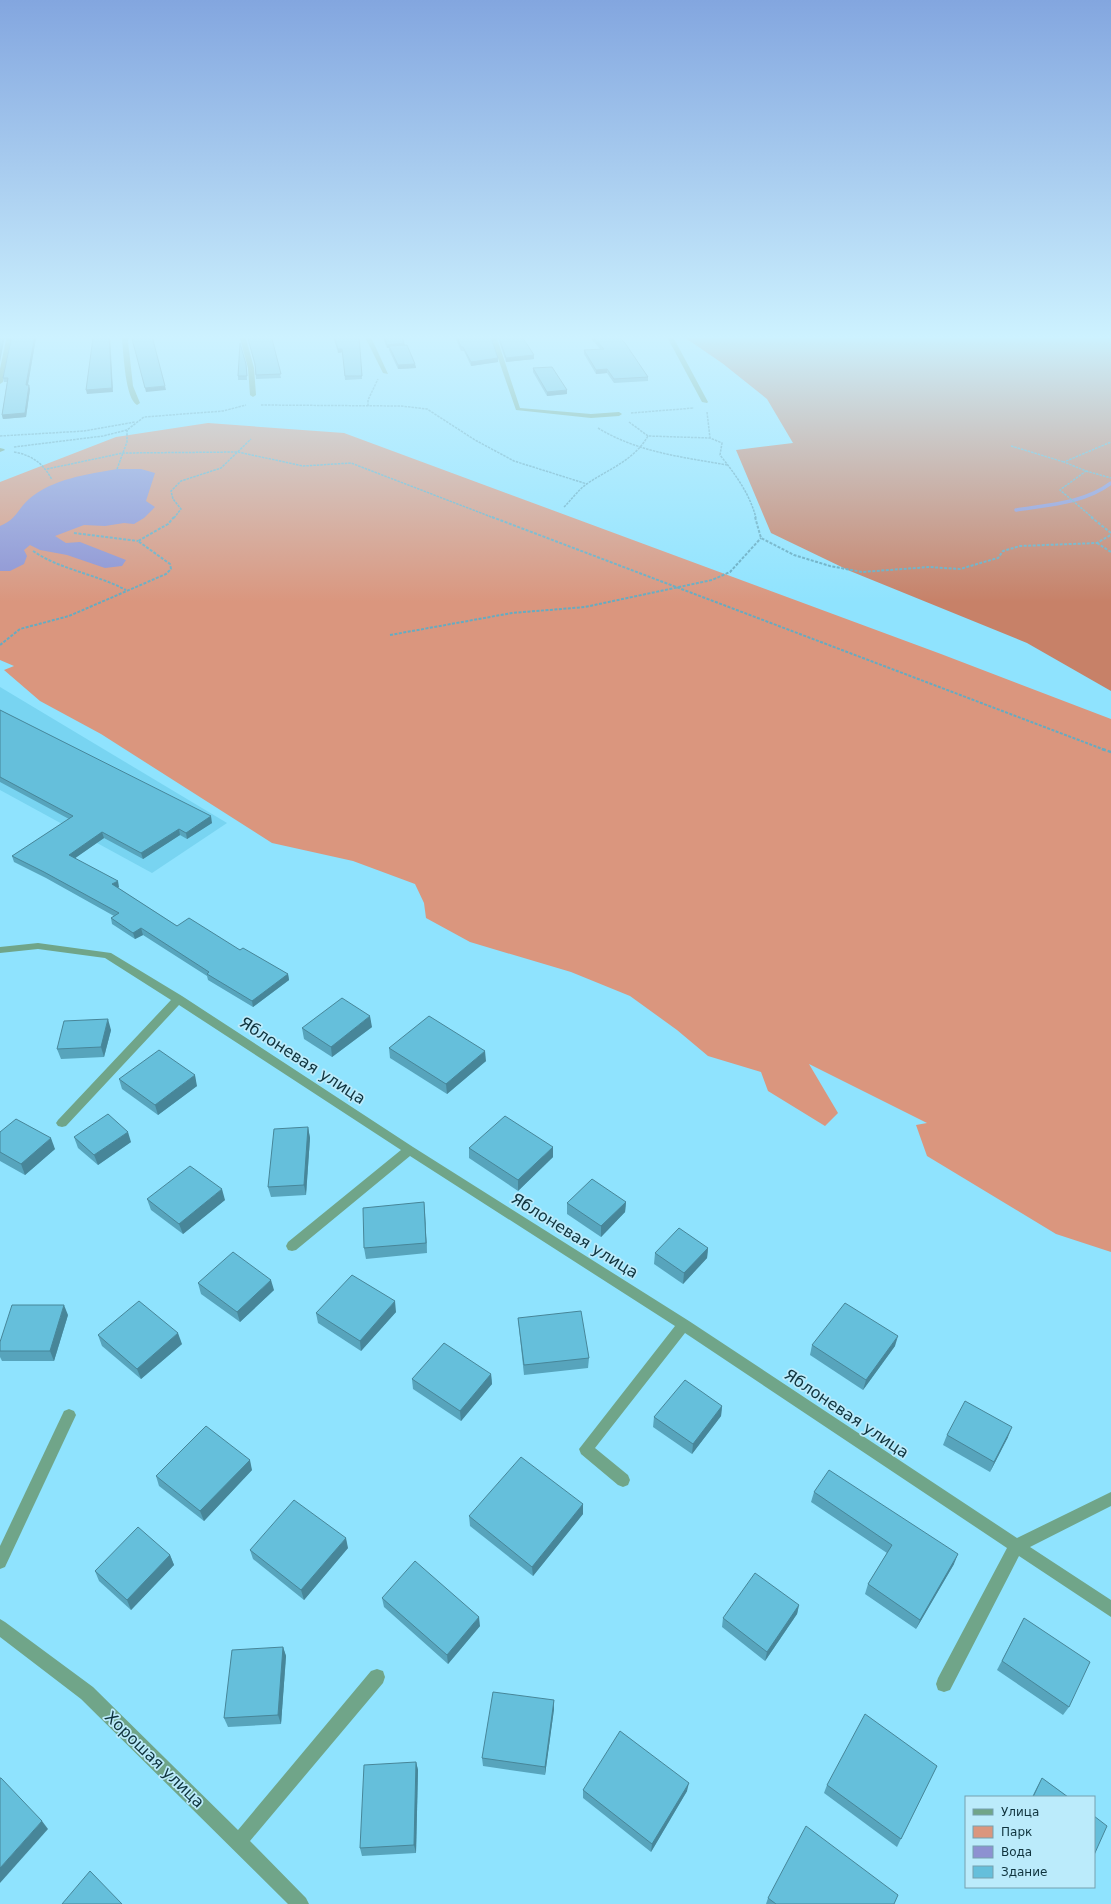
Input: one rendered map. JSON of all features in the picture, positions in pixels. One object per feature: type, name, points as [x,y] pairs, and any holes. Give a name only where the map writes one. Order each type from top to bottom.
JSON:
[{"type":"street","name":"Яблоневая улица","points":[[0,950],[38,946],[107,955],[178,999],[409,1150],[684,1325],[1111,1609]]},
{"type":"street","points":[[62,1123],[178,999]]},
{"type":"street","points":[[292,1246],[409,1150]]},
{"type":"street","points":[[623,1480],[586,1449],[684,1325]]},
{"type":"street","points":[[0,1562],[69,1415]]},
{"type":"street","points":[[944,1684],[1016,1546],[1111,1499]]},
{"type":"street","name":"Хорошая улица","points":[[0,1627],[87,1693],[300,1904]]},
{"type":"street","points":[[239,1842],[377,1677]]},
{"type":"path","points":[[0,436],[84,431],[125,424]]},
{"type":"path","points":[[1,450],[39,443],[103,436],[127,430],[134,424]]},
{"type":"path","points":[[450,424],[475,440],[514,461],[587,484]]},
{"type":"path","points":[[593,424],[609,436],[642,448],[728,465]]},
{"type":"path","points":[[632,424],[648,436],[710,438],[722,444],[720,456],[738,478],[753,507],[761,538],[794,555],[830,566],[862,572],[929,567],[960,569],[998,558],[1003,551],[1020,546],[1097,543],[1111,534],[1060,490],[1086,470]]},
{"type":"path","points":[[708,424],[710,438]]},
{"type":"path","points":[[117,468],[127,442],[127,430]]},
{"type":"path","points":[[564,507],[587,484],[619,467],[642,448],[648,436]]},
{"type":"path","points":[[138,541],[168,524],[181,509],[174,499],[171,491],[181,482],[221,468],[251,439]]},
{"type":"path","points":[[1064,462],[1111,442]]},
{"type":"path","points":[[1011,446],[1111,478]]},
{"type":"path","points":[[1,450],[22,453],[37,460],[47,469],[52,480]]},
{"type":"path","points":[[47,469],[123,453],[238,452],[303,466],[351,463],[520,526],[676,588],[1111,752]]},
{"type":"path","points":[[0,646],[20,629],[69,616],[166,574],[171,569],[170,564],[138,541],[74,533]]},
{"type":"path","points":[[390,635],[512,613],[585,607],[712,580],[730,572],[761,538]]},
{"type":"path","points":[[1097,543],[1111,552]]},
{"type":"path","points":[[33,550],[42,559],[114,583],[127,590]]},
{"type":"shaded area","points":[[782,424],[1111,424],[1111,691],[1027,643],[850,571],[771,533],[736,450],[793,443]]},
{"type":"shaded area","points":[[0,687],[227,823],[152,873],[0,790]]},
{"type":"green space","points":[[202,424],[344,433],[941,654],[1111,719],[1111,1252],[1056,1234],[927,1156],[916,1125],[927,1123],[809,1064],[838,1113],[825,1126],[768,1091],[761,1072],[708,1056],[677,1030],[630,996],[571,972],[470,942],[426,918],[424,903],[415,884],[353,861],[272,843],[101,734],[40,701],[4,670],[14,666],[0,660],[0,482],[116,437]]},
{"type":"water","points":[[117,469],[141,469],[155,473],[146,501],[155,507],[144,518],[134,524],[124,523],[105,526],[84,525],[55,536],[66,543],[80,542],[126,560],[122,566],[105,568],[67,555],[40,550],[30,545],[24,550],[27,556],[24,564],[10,571],[0,571],[0,526],[10,521],[29,499],[38,492],[59,482],[82,475]]},
{"type":"building","points":[[0,710],[211,816],[186,833],[179,829],[141,853],[102,832],[69,855],[118,881],[112,884],[177,926],[189,918],[240,950],[243,948],[288,974],[252,1001],[207,974],[209,972],[141,928],[133,933],[111,918],[119,913],[12,856],[73,816],[0,777]]},
{"type":"building","points":[[342,998],[370,1016],[331,1047],[302,1028]]},
{"type":"building","points":[[429,1016],[485,1051],[446,1084],[389,1048]]},
{"type":"building","points":[[108,1019],[101,1047],[57,1049],[64,1021]]},
{"type":"building","points":[[159,1050],[195,1075],[155,1105],[119,1079]]},
{"type":"building","points":[[108,1114],[128,1132],[94,1155],[74,1137]]},
{"type":"building","points":[[505,1116],[553,1147],[518,1180],[469,1148]]},
{"type":"building","points":[[16,1119],[51,1138],[21,1164],[0,1152],[0,1132]]},
{"type":"building","points":[[308,1127],[304,1185],[268,1187],[274,1129]]},
{"type":"building","points":[[190,1166],[222,1189],[179,1224],[147,1199]]},
{"type":"building","points":[[592,1179],[626,1202],[601,1226],[567,1203]]},
{"type":"building","points":[[424,1202],[426,1243],[364,1248],[363,1208]]},
{"type":"building","points":[[679,1228],[708,1248],[684,1273],[655,1253]]},
{"type":"building","points":[[233,1252],[271,1280],[237,1312],[198,1283]]},
{"type":"building","points":[[352,1275],[395,1301],[360,1341],[316,1313]]},
{"type":"building","points":[[139,1301],[178,1333],[137,1369],[98,1335]]},
{"type":"building","points":[[845,1303],[898,1336],[866,1380],[812,1345]]},
{"type":"building","points":[[12,1305],[64,1305],[50,1351],[0,1351],[0,1342]]},
{"type":"building","points":[[581,1311],[589,1358],[524,1365],[518,1318]]},
{"type":"building","points":[[444,1343],[491,1374],[460,1411],[412,1379]]},
{"type":"building","points":[[685,1380],[722,1406],[693,1444],[654,1417]]},
{"type":"building","points":[[965,1401],[1012,1427],[994,1462],[947,1435]]},
{"type":"building","points":[[206,1426],[250,1460],[200,1511],[156,1476]]},
{"type":"building","points":[[521,1457],[583,1504],[532,1567],[469,1516]]},
{"type":"building","points":[[829,1470],[958,1554],[920,1620],[868,1584],[892,1545],[814,1492]]},
{"type":"building","points":[[294,1500],[346,1538],[301,1590],[250,1550]]},
{"type":"building","points":[[138,1527],[170,1555],[127,1600],[95,1571]]},
{"type":"building","points":[[415,1561],[479,1617],[447,1655],[382,1598]]},
{"type":"building","points":[[755,1573],[799,1605],[767,1652],[723,1618]]},
{"type":"building","points":[[1024,1618],[1090,1662],[1069,1707],[1002,1661]]},
{"type":"building","points":[[283,1647],[278,1715],[224,1718],[232,1650]]},
{"type":"building","points":[[493,1692],[554,1700],[545,1767],[482,1758]]},
{"type":"building","points":[[865,1714],[937,1766],[901,1839],[827,1785]]},
{"type":"building","points":[[620,1731],[689,1783],[652,1844],[583,1790]]},
{"type":"building","points":[[416,1762],[414,1845],[360,1848],[364,1765]]},
{"type":"building","points":[[0,1778],[42,1821],[0,1868]]},
{"type":"building","points":[[1042,1778],[1067,1796],[1033,1796]]},
{"type":"building","points":[[1095,1817],[1107,1826],[1095,1853]]},
{"type":"building","points":[[806,1826],[898,1895],[894,1904],[776,1904],[768,1898]]},
{"type":"building","points":[[90,1871],[122,1904],[62,1904]]},
{"type":"waterway","points":[[1016,510],[1053,505],[1078,499],[1101,490],[1111,483]]}]
